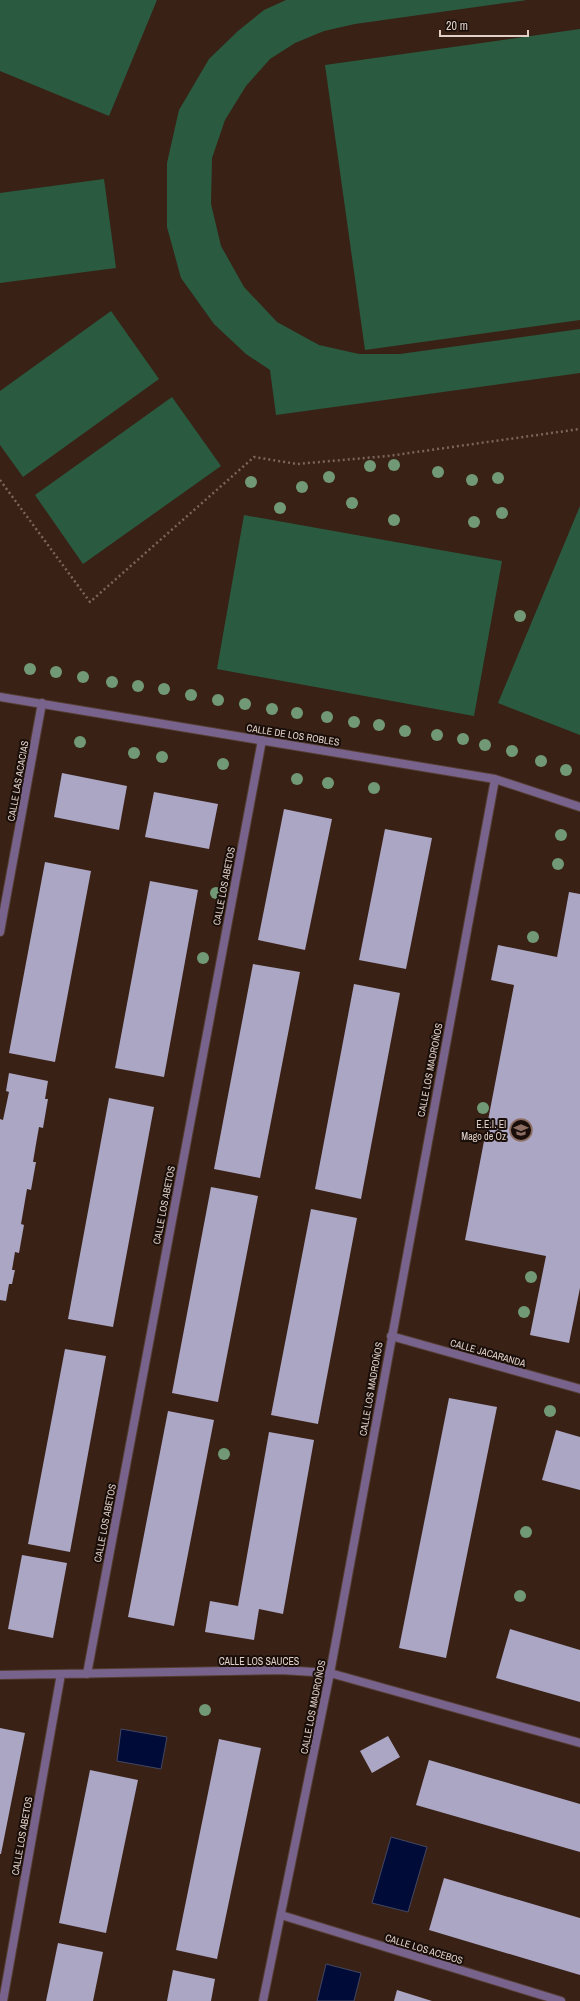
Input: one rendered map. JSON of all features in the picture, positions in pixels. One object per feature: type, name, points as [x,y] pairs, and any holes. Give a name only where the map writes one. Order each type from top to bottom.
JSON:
[{"type":"street","name":"CALLE DE LOS ROBLES","points":[[0,697],[495,779],[580,807]]},
{"type":"street","name":"CALLE LAS ACACIAS","points":[[0,932],[42,704]]},
{"type":"street","name":"CALLE LOS ABETOS","points":[[87,1674],[262,740]]},
{"type":"street","name":"CALLE LOS MADROÑOS","points":[[263,2001],[330,1673],[495,779]]},
{"type":"street","name":"CALLE JACARANDA","points":[[391,1336],[580,1390]]},
{"type":"street","name":"CALLE LOS SAUCES","points":[[0,1676],[281,1670],[330,1673],[580,1743]]},
{"type":"street","name":"CALLE LOS ABETOS","points":[[3,2001],[61,1674]]},
{"type":"street","name":"CALLE LOS ACEBOS","points":[[281,1915],[561,2001]]},
{"type":"path","points":[[0,480],[90,602],[254,457],[297,464],[388,456],[580,429]]},
{"type":"green space","points":[[0,0],[157,0],[109,116],[0,71]]},
{"type":"green space","points":[[286,0],[527,0],[355,24],[324,31],[295,43],[270,59],[246,86],[225,120],[212,158],[211,204],[221,246],[244,287],[277,322],[319,345],[359,354],[400,354],[580,329],[580,373],[276,415],[270,370],[246,354],[214,324],[181,278],[167,227],[167,163],[179,110],[209,59],[238,31],[264,10]]},
{"type":"green space","points":[[580,29],[580,320],[365,350],[325,65]]},
{"type":"green space","points":[[104,179],[116,268],[0,283],[0,193]]},
{"type":"green space","points":[[111,311],[159,379],[23,477],[0,445],[0,391]]},
{"type":"green space","points":[[172,397],[221,466],[83,564],[35,495]]},
{"type":"green space","points":[[580,506],[580,735],[498,703]]},
{"type":"green space","points":[[244,515],[502,561],[474,716],[217,669]]},
{"type":"water","points":[[121,1729],[167,1737],[161,1769],[117,1761]]},
{"type":"water","points":[[391,1837],[427,1847],[408,1912],[372,1903]]},
{"type":"water","points":[[326,1964],[361,1973],[354,2001],[317,2001]]},
{"type":"building","points":[[62,773],[127,786],[119,830],[54,817]]},
{"type":"building","points":[[154,792],[218,804],[209,849],[145,837]]},
{"type":"building","points":[[284,809],[332,819],[305,950],[258,940]]},
{"type":"building","points":[[385,829],[432,838],[406,969],[359,960]]},
{"type":"building","points":[[45,862],[91,871],[55,1062],[9,1053]]},
{"type":"building","points":[[150,881],[198,890],[164,1077],[115,1068]]},
{"type":"building","name":"E.E.I. El Mago de Oz","points":[[569,892],[580,894],[580,1288],[569,1343],[530,1335],[546,1256],[465,1240],[514,985],[491,980],[498,945],[557,957]]},
{"type":"building","points":[[253,964],[300,972],[260,1178],[214,1169]]},
{"type":"building","points":[[354,984],[400,993],[361,1199],[315,1189]]},
{"type":"building","points":[[9,1073],[48,1081],[45,1099],[48,1099],[43,1128],[39,1127],[33,1162],[36,1162],[31,1190],[27,1189],[21,1224],[24,1225],[19,1253],[15,1252],[12,1270],[15,1270],[12,1284],[9,1284],[6,1301],[0,1300],[0,1119],[3,1120],[9,1092],[6,1091]]},
{"type":"building","points":[[109,1098],[154,1107],[113,1327],[68,1319]]},
{"type":"building","points":[[211,1187],[258,1196],[218,1402],[172,1393]]},
{"type":"building","points":[[311,1209],[357,1218],[318,1424],[271,1415]]},
{"type":"building","points":[[65,1349],[106,1356],[70,1552],[28,1544]]},
{"type":"building","points":[[449,1398],[497,1407],[446,1658],[399,1648]]},
{"type":"building","points":[[168,1411],[214,1420],[174,1626],[128,1617]]},
{"type":"building","points":[[556,1430],[580,1437],[580,1490],[542,1480]]},
{"type":"building","points":[[269,1432],[314,1440],[283,1614],[259,1609],[254,1640],[205,1632],[210,1601],[238,1606]]},
{"type":"building","points":[[22,1555],[67,1563],[53,1638],[8,1629]]},
{"type":"building","points":[[510,1629],[580,1650],[580,1702],[496,1678]]},
{"type":"building","points":[[0,1728],[25,1733],[1,1854],[0,1854]]},
{"type":"building","points":[[388,1736],[400,1757],[372,1773],[360,1751]]},
{"type":"building","points":[[219,1739],[261,1748],[217,1959],[176,1950]]},
{"type":"building","points":[[429,1760],[580,1804],[580,1852],[416,1805]]},
{"type":"building","points":[[90,1770],[138,1780],[106,1933],[59,1923]]},
{"type":"building","points":[[444,1878],[580,1918],[580,1975],[429,1930]]},
{"type":"building","points":[[58,1943],[103,1952],[93,2001],[46,2001]]},
{"type":"building","points":[[173,1970],[215,1979],[211,2001],[167,2001]]},
{"type":"building","points":[[397,1990],[432,2001],[394,2001]]},
{"type":"place","name":"E.E.I. El Mago de Oz","points":[[521,1130]]}]
